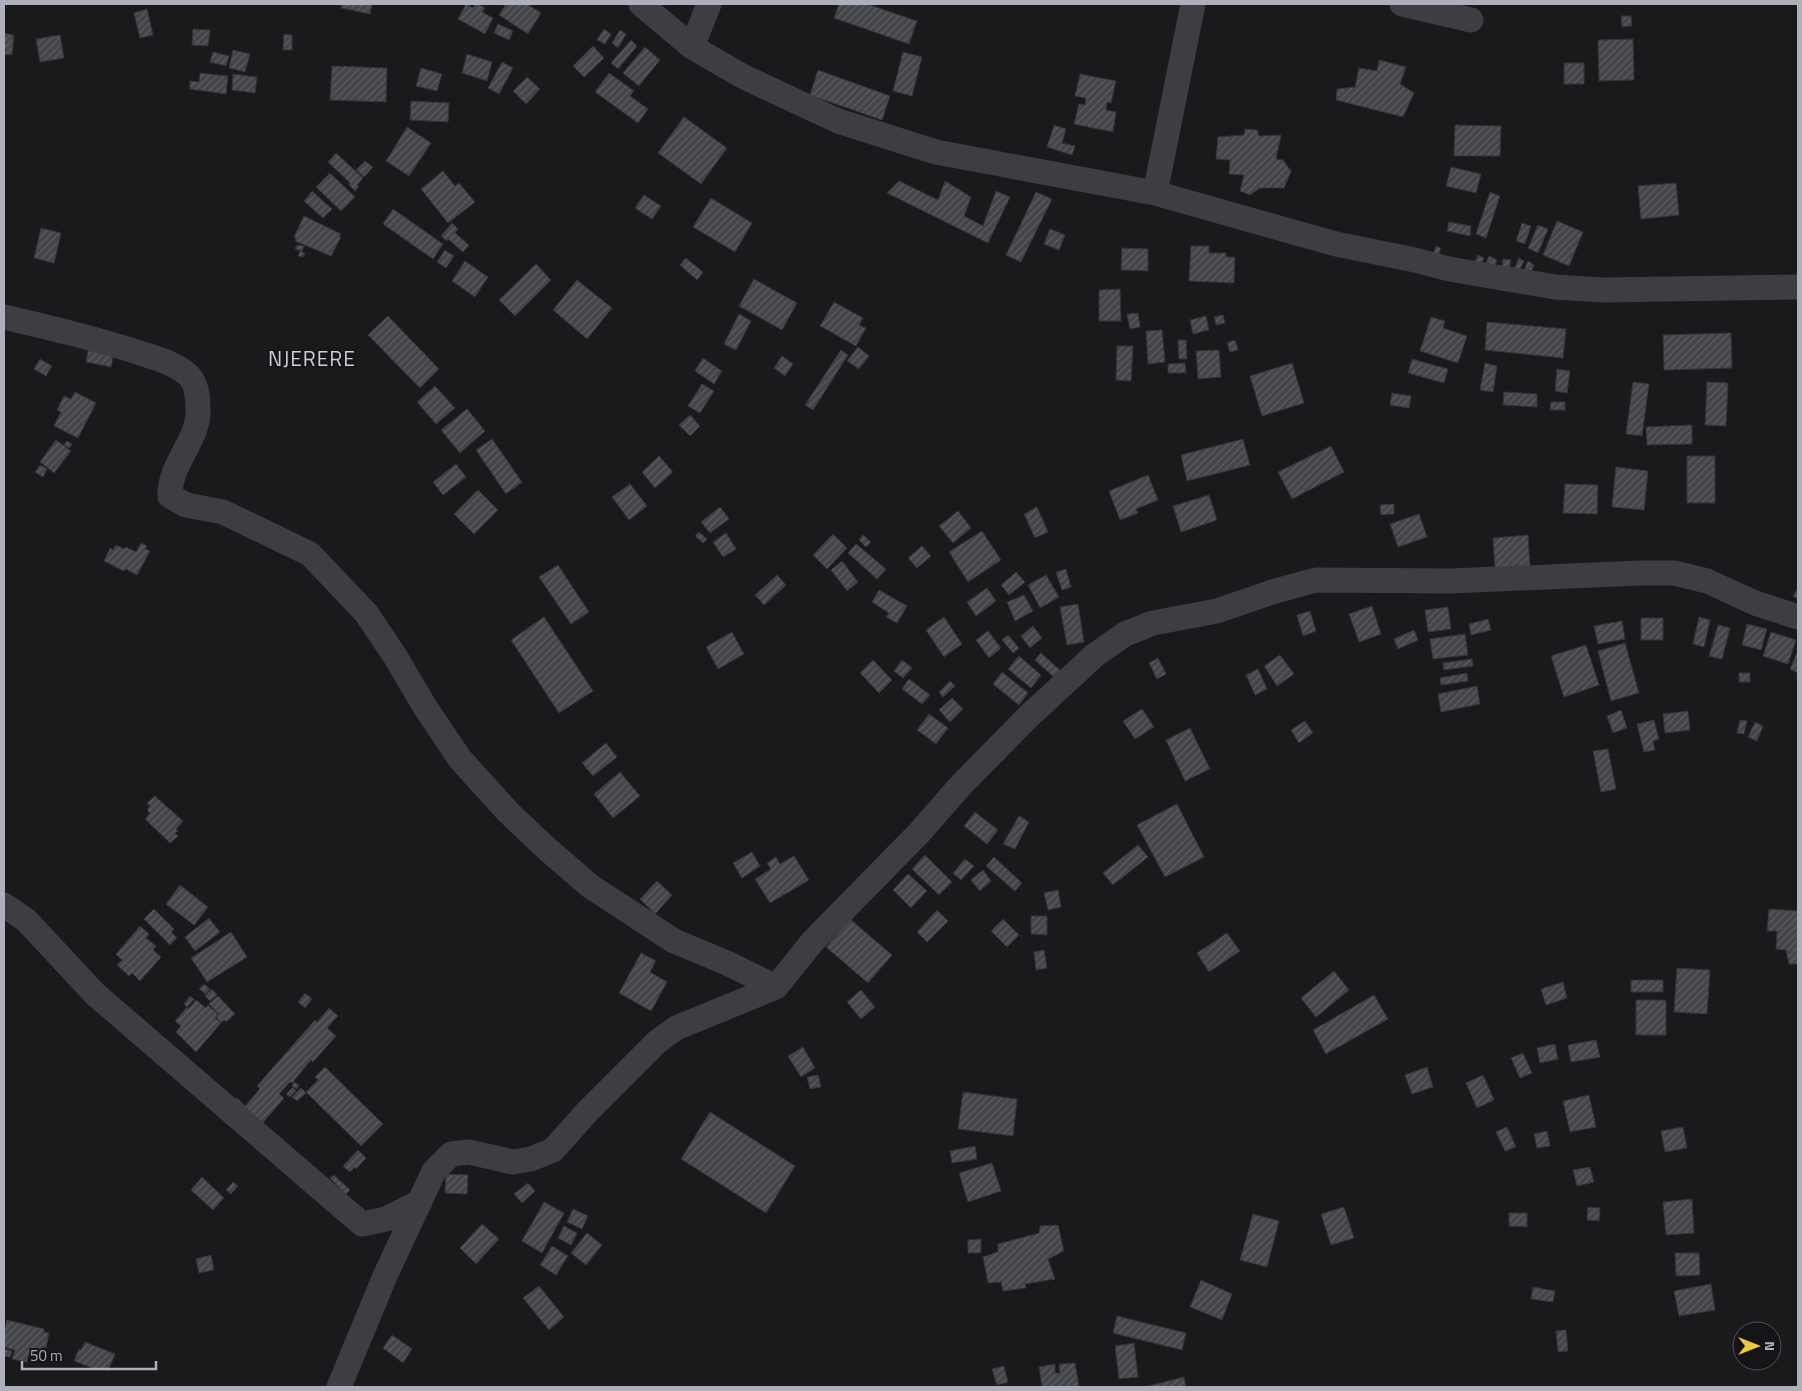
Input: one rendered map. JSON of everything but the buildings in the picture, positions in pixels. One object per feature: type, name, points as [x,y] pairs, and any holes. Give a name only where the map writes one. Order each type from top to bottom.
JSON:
[{"type":"street","points":[[640,4],[692,47],[744,77],[838,122],[936,152],[1155,193],[1336,244],[1415,260],[1449,270],[1554,287],[1603,290],[1798,287]]},
{"type":"street","points":[[692,47],[709,4]]},
{"type":"street","points":[[1155,193],[1193,4]]},
{"type":"street","points":[[1402,4],[1471,20]]},
{"type":"street","points":[[4,317],[113,344],[164,361],[188,374],[196,384],[198,416],[196,426],[172,480],[170,496],[186,505],[224,512],[310,554],[366,613],[460,759],[508,812],[546,848],[590,886],[674,941],[727,963],[776,987]]},
{"type":"street","points":[[339,1387],[385,1276],[434,1171],[451,1154],[469,1152],[513,1162],[531,1160],[553,1150],[587,1112],[657,1042],[676,1028],[776,987],[812,940],[920,832],[961,785],[1029,716],[1095,656],[1125,634],[1153,623],[1217,611],[1272,592],[1316,580],[1451,581],[1674,573],[1707,581],[1755,603],[1798,617]]},
{"type":"street","points":[[4,905],[26,920],[95,994],[362,1224],[386,1219],[420,1202]]},
{"type":"district","name":"NJERERE","points":[[312,359]]}]
